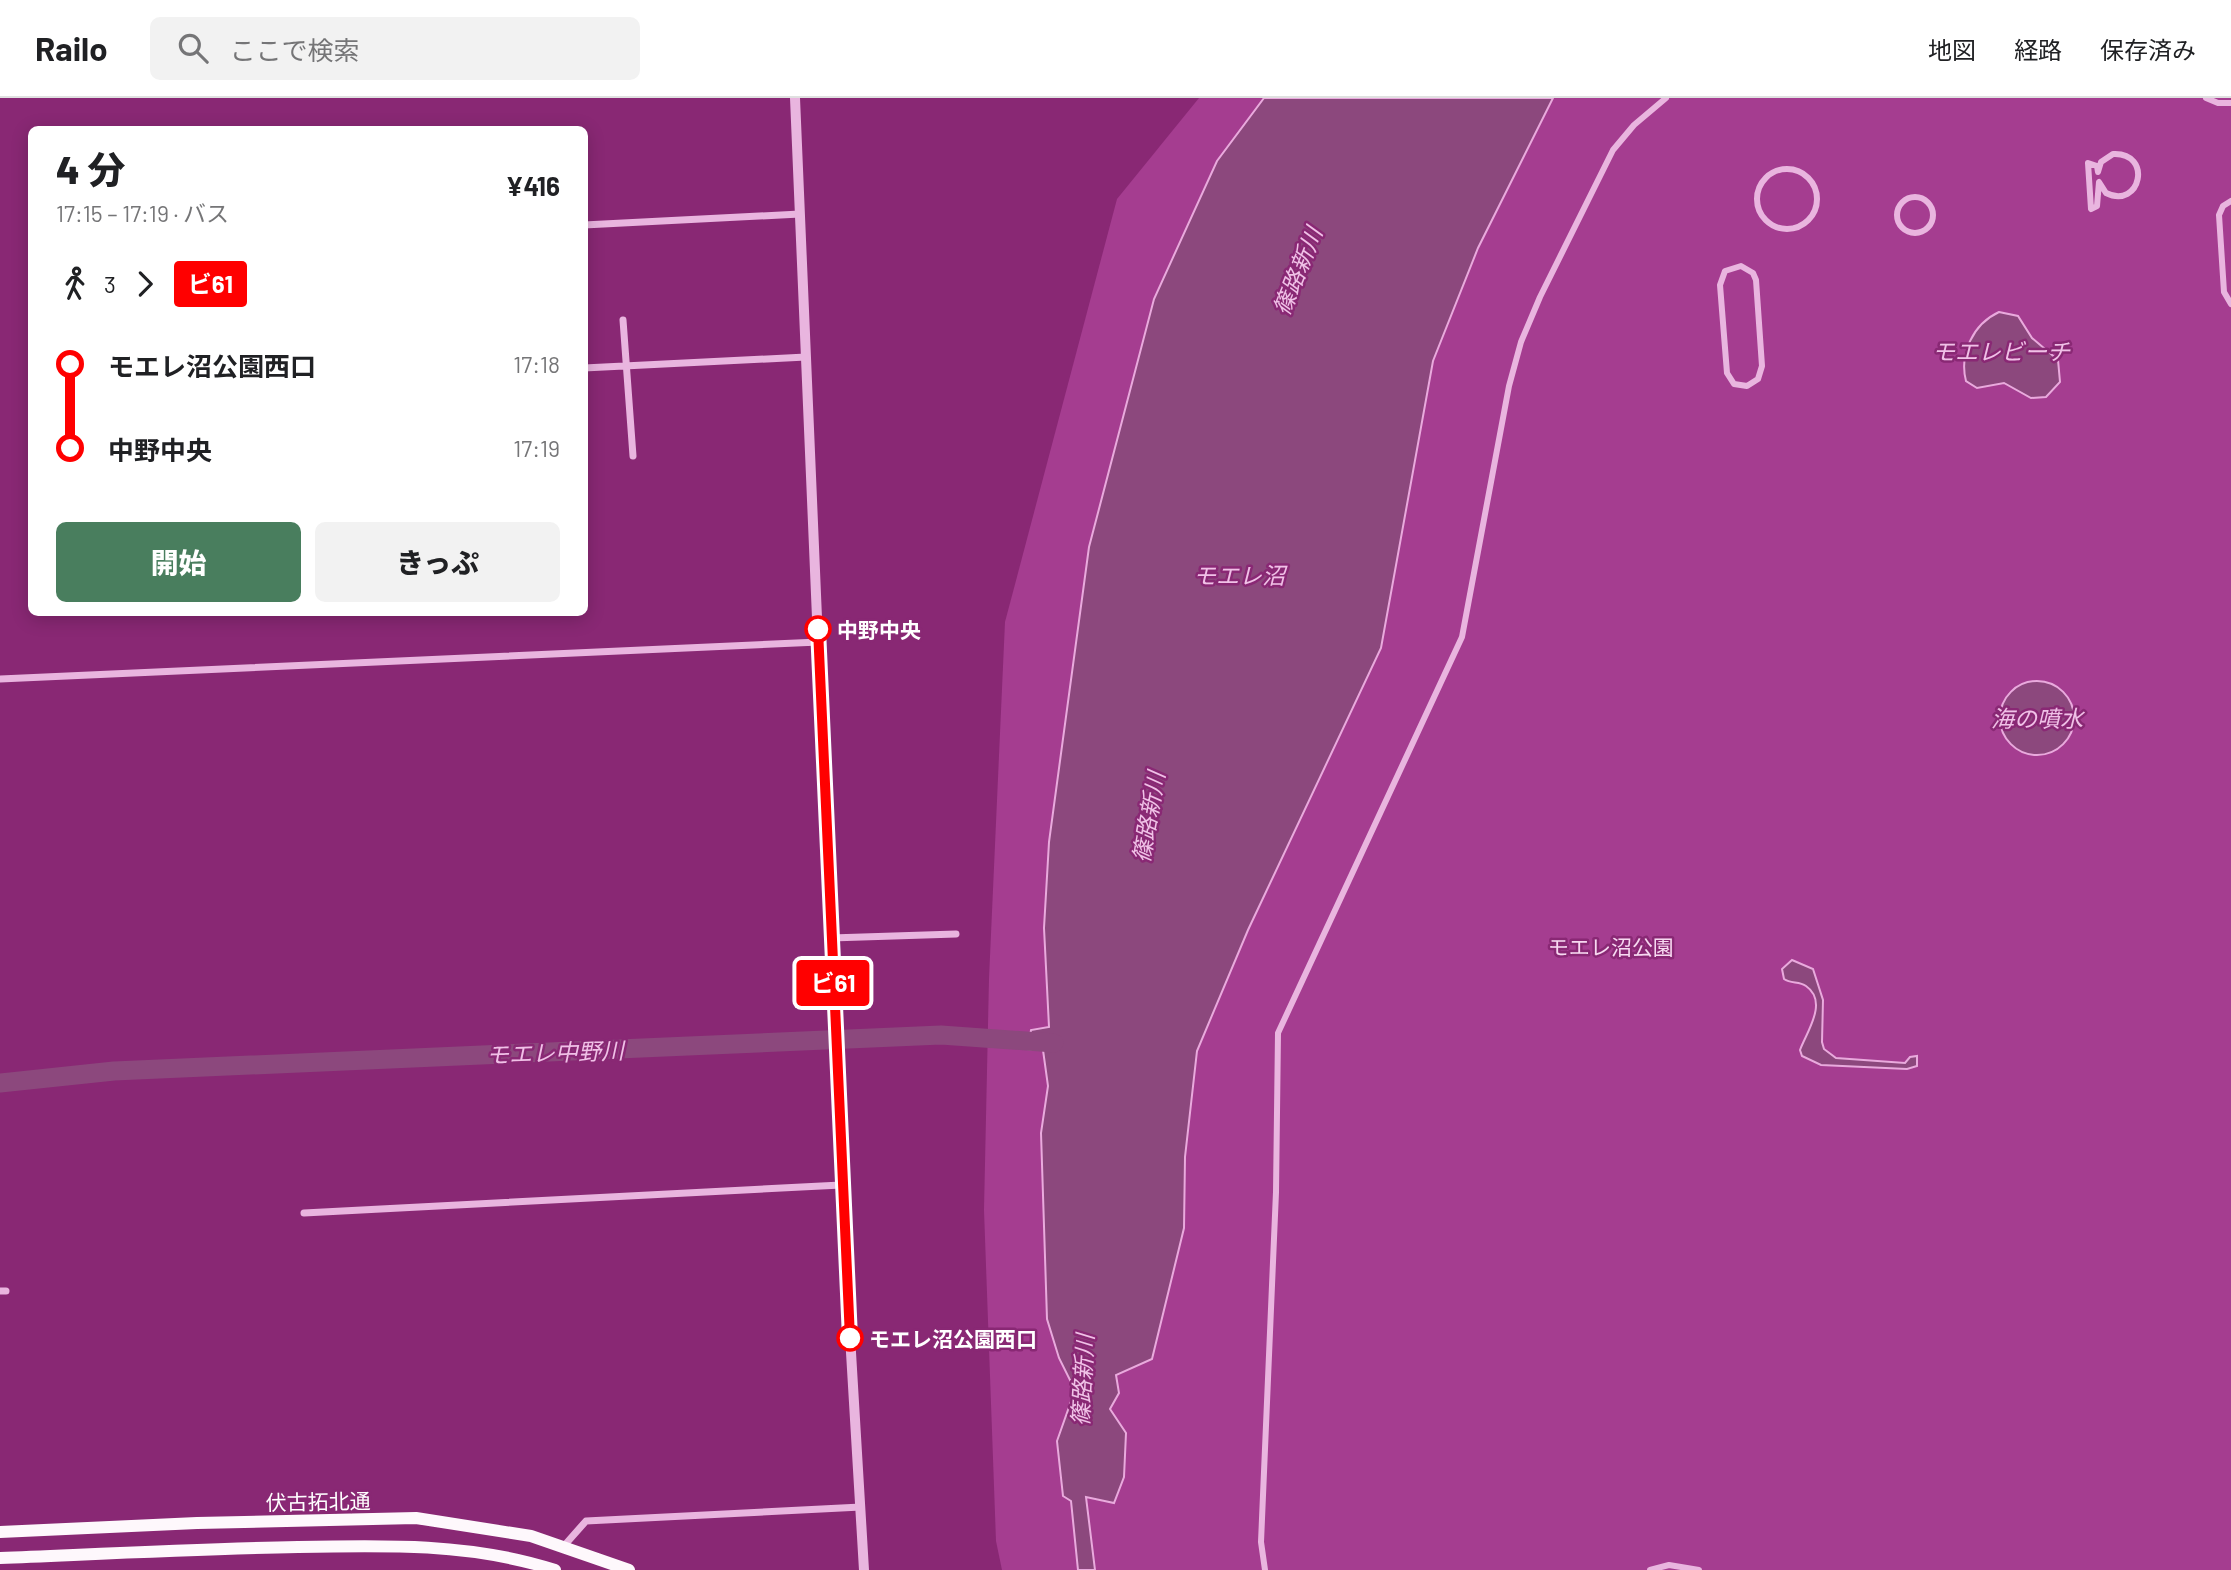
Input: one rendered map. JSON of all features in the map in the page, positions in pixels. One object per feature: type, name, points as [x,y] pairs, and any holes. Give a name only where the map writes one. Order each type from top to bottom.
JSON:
[{"type":"main road","name":"伏古拓北通","points":[[0,1532],[197,1523],[416,1518],[531,1536],[629,1570]]},
{"type":"main road","points":[[0,1558],[216,1548],[413,1545],[521,1559],[555,1570]]},
{"type":"street","points":[[795,98],[841,1185],[864,1570]]},
{"type":"street","points":[[1265,1570],[1261,1542],[1276,1192],[1278,1033],[1462,637],[1509,386],[1521,342],[1540,297],[1613,150],[1634,125],[1667,98]]},
{"type":"street","points":[[2206,98],[2218,103],[2231,103]]},
{"type":"street","points":[[2113,154],[2121,154],[2134,160],[2140,174],[2131,192],[2119,197],[2106,193],[2099,182],[2097,206],[2091,209],[2089,182],[2088,163],[2097,166],[2098,172],[2101,162],[2113,154]]},
{"type":"street","points":[[1786,168],[1808,177],[1818,199],[1809,220],[1788,229],[1767,222],[1757,202],[1764,179],[1786,168]]},
{"type":"street","points":[[1918,198],[1928,204],[1933,215],[1924,230],[1913,233],[1903,229],[1897,213],[1902,203],[1918,198]]},
{"type":"street","points":[[2231,201],[2222,206],[2219,215],[2224,292],[2231,304]]},
{"type":"street","points":[[588,225],[800,214]]},
{"type":"street","points":[[1732,267],[1748,269],[1755,280],[1762,366],[1758,379],[1747,386],[1734,384],[1727,373],[1720,285],[1725,271],[1732,267]]},
{"type":"street","points":[[623,320],[633,456]]},
{"type":"street","points":[[588,368],[806,357]]},
{"type":"street","points":[[0,680],[819,642]]},
{"type":"street","points":[[831,938],[956,934]]},
{"type":"street","points":[[304,1213],[841,1185]]},
{"type":"street","points":[[563,1547],[586,1521],[860,1507]]},
{"type":"street","points":[[1650,1570],[1669,1565],[1699,1570]]},
{"type":"green space","name":"モエレ沼公園","points":[[1199,98],[2231,98],[2231,1570],[1002,1570],[996,1541],[984,1210],[989,979],[1005,622],[1117,199]]},
{"type":"water","name":"モエレ沼","points":[[1264,98],[1553,98],[1478,248],[1433,361],[1381,648],[1248,930],[1197,1051],[1185,1157],[1184,1228],[1152,1359],[1116,1375],[1119,1393],[1110,1409],[1126,1433],[1124,1477],[1114,1503],[1086,1497],[1095,1570],[1078,1570],[1071,1501],[1063,1496],[1057,1441],[1075,1390],[1059,1358],[1047,1319],[1041,1133],[1048,1086],[1043,1050],[1028,1049],[1031,1030],[1049,1027],[1044,928],[1049,842],[1089,547],[1154,299],[1217,161]]},
{"type":"water","name":"モエレビーチ","points":[[1999,312],[2018,316],[2032,338],[2058,360],[2060,382],[2046,397],[2031,398],[2004,383],[1977,388],[1966,381],[1965,361],[1970,341],[1982,324]]},
{"type":"water","name":"海の噴水","points":[[2044,681],[2064,691],[2072,704],[2072,732],[2064,745],[2051,753],[2030,755],[2010,745],[2002,732],[2000,711],[2010,691],[2023,683]]},
{"type":"water","points":[[1792,960],[1813,969],[1823,1000],[1824,1049],[1836,1058],[1905,1063],[1910,1057],[1917,1056],[1917,1066],[1907,1069],[1821,1065],[1802,1056],[1800,1050],[1814,1018],[1816,1000],[1806,986],[1784,979],[1782,969]]},
{"type":"waterway","name":"モエレ中野川","points":[[0,1083],[114,1071],[941,1035],[1054,1043]]},
{"type":"bus line","name":"ビ61","points":[[818,629],[850,1338]]},
{"type":"place","name":"中野中央","points":[[818,629]]},
{"type":"place","name":"モエレ沼公園西口","points":[[850,1338]]},
{"type":"water label","name":"篠路新川","points":[[1297,271]]},
{"type":"water label","name":"篠路新川","points":[[1148,817]]},
{"type":"water label","name":"篠路新川","points":[[1082,1380]]}]
